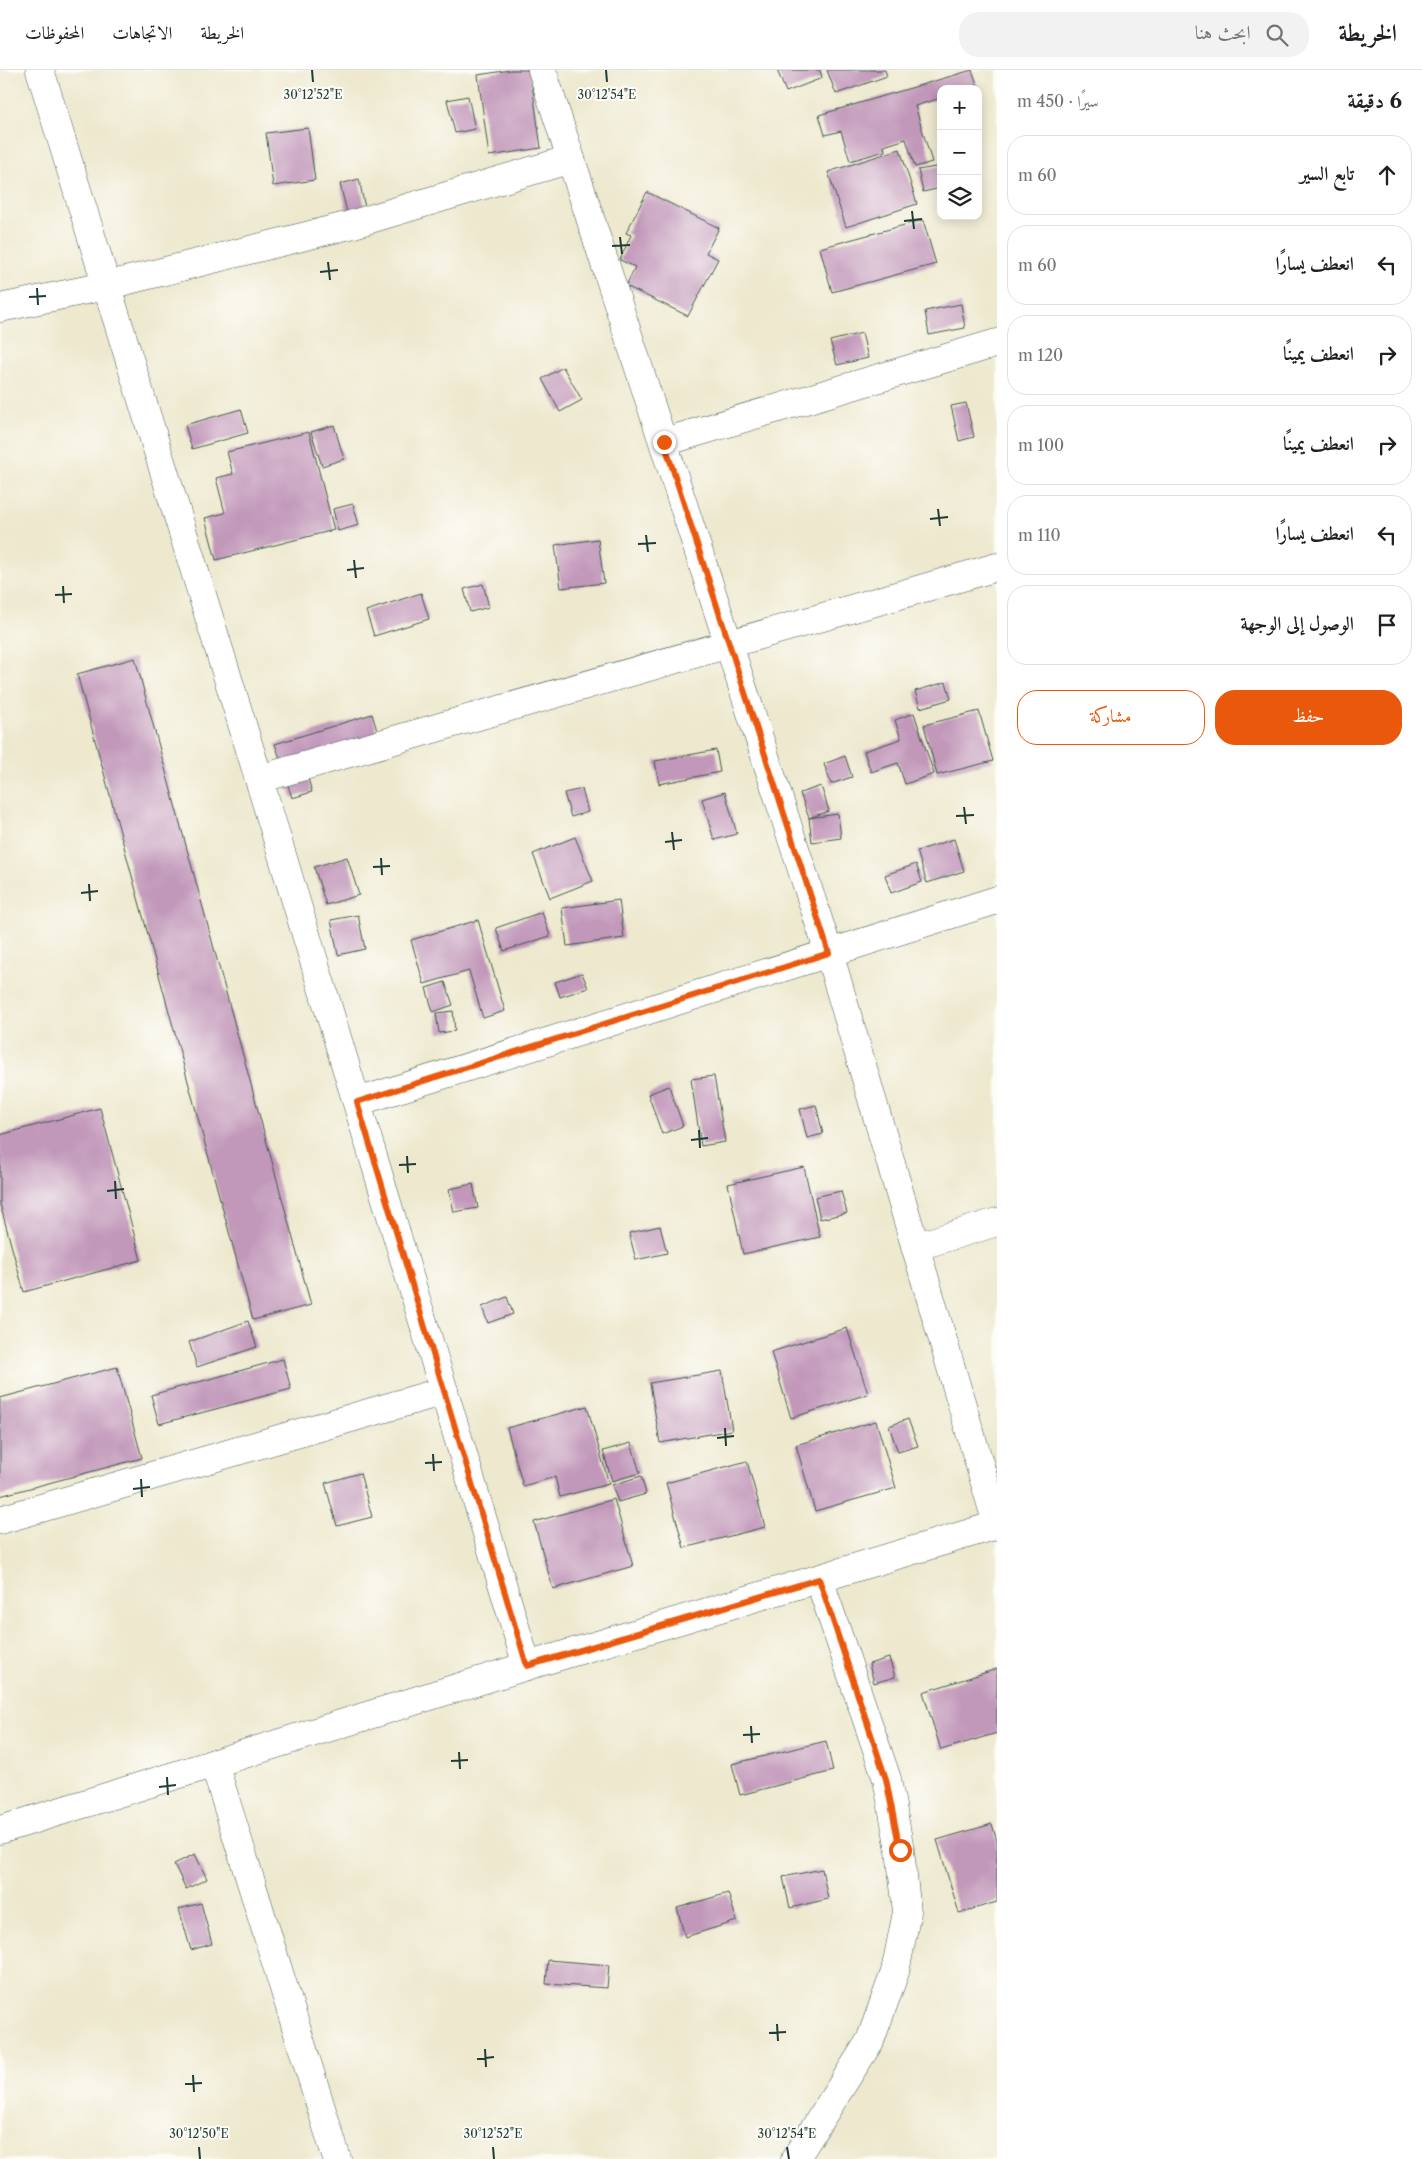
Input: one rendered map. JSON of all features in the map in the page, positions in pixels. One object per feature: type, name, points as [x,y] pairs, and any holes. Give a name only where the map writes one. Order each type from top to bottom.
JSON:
[{"type":"street","points":[[40,70],[105,286],[259,779],[527,1666]]},
{"type":"street","points":[[0,1830],[527,1666],[997,1524],[829,953],[730,643],[542,70]]},
{"type":"street","points":[[0,308],[105,286],[350,225],[571,159]]},
{"type":"street","points":[[664,442],[997,344]]},
{"type":"street","points":[[259,779],[997,568]]},
{"type":"street","points":[[357,1102],[997,900]]},
{"type":"street","points":[[915,1247],[997,1222]]},
{"type":"street","points":[[0,1520],[444,1391]]},
{"type":"street","points":[[795,2159],[870,2041],[895,1972],[907,1912],[900,1850],[886,1779],[819,1579]]},
{"type":"street","points":[[214,1763],[337,2159]]},
{"type":"building","points":[[510,70],[530,70],[541,148],[489,156],[478,75]]},
{"type":"building","points":[[777,70],[820,70],[822,78],[786,92]]},
{"type":"building","points":[[827,70],[885,70],[887,76],[836,94]]},
{"type":"building","points":[[972,70],[977,85],[937,85],[937,99],[915,106],[932,162],[915,167],[906,139],[884,146],[885,151],[850,161],[841,131],[825,135],[819,115]]},
{"type":"building","points":[[468,96],[475,129],[455,133],[447,100]]},
{"type":"building","points":[[308,128],[315,180],[273,186],[266,133]]},
{"type":"building","points":[[900,149],[917,204],[846,227],[828,172]]},
{"type":"building","points":[[937,167],[937,189],[923,192],[918,170]]},
{"type":"building","points":[[359,179],[365,208],[347,212],[340,184]]},
{"type":"building","points":[[647,192],[719,228],[706,253],[718,259],[688,316],[626,286],[635,267],[620,260],[631,235],[626,233]]},
{"type":"building","points":[[923,220],[936,264],[832,292],[820,248]]},
{"type":"building","points":[[961,304],[965,328],[929,335],[925,311]]},
{"type":"building","points":[[862,333],[868,358],[837,365],[830,341]]},
{"type":"building","points":[[563,367],[582,400],[560,412],[542,379]]},
{"type":"building","points":[[966,403],[974,437],[959,441],[951,406]]},
{"type":"building","points":[[241,409],[248,433],[192,449],[185,425]]},
{"type":"building","points":[[334,425],[344,459],[322,466],[311,432]]},
{"type":"building","points":[[309,432],[334,530],[216,560],[205,518],[225,513],[216,478],[233,474],[227,452]]},
{"type":"building","points":[[353,504],[359,525],[338,531],[333,509]]},
{"type":"building","points":[[598,539],[604,583],[561,588],[555,545]]},
{"type":"building","points":[[483,584],[489,607],[470,612],[464,589]]},
{"type":"building","points":[[421,593],[429,619],[374,636],[366,611]]},
{"type":"building","points":[[135,658],[311,1305],[253,1320],[77,674]]},
{"type":"building","points":[[946,682],[951,699],[920,708],[915,691]]},
{"type":"building","points":[[979,711],[993,761],[937,775],[924,725]]},
{"type":"building","points":[[914,713],[934,774],[905,784],[898,763],[871,772],[864,751],[901,739],[895,720]]},
{"type":"building","points":[[372,714],[381,744],[282,764],[275,744]]},
{"type":"building","points":[[716,750],[720,772],[659,784],[655,761]]},
{"type":"building","points":[[845,756],[852,777],[831,784],[824,764]]},
{"type":"building","points":[[306,772],[312,792],[292,798],[286,779]]},
{"type":"building","points":[[821,786],[829,811],[809,818],[800,793]]},
{"type":"building","points":[[582,789],[588,812],[571,817],[564,793]]},
{"type":"building","points":[[725,792],[737,834],[714,840],[702,799]]},
{"type":"building","points":[[838,814],[841,838],[812,842],[809,818]]},
{"type":"building","points":[[575,837],[593,881],[550,898],[533,854]]},
{"type":"building","points":[[954,839],[964,871],[927,883],[917,851]]},
{"type":"building","points":[[347,857],[359,895],[326,905],[314,867]]},
{"type":"building","points":[[916,864],[922,882],[891,893],[885,875]]},
{"type":"building","points":[[619,900],[624,938],[567,946],[562,908]]},
{"type":"building","points":[[542,912],[550,936],[504,951],[496,928]]},
{"type":"building","points":[[358,915],[365,949],[338,955],[331,920]]},
{"type":"building","points":[[478,920],[505,1011],[483,1018],[469,971],[424,984],[411,940]]},
{"type":"building","points":[[582,973],[588,988],[560,997],[555,982]]},
{"type":"building","points":[[445,982],[453,1005],[433,1012],[426,988]]},
{"type":"building","points":[[453,1011],[455,1031],[439,1033],[436,1013]]},
{"type":"building","points":[[714,1076],[725,1142],[701,1146],[691,1079]]},
{"type":"building","points":[[669,1086],[683,1126],[662,1134],[648,1094]]},
{"type":"building","points":[[816,1105],[823,1134],[807,1138],[800,1109]]},
{"type":"building","points":[[100,1108],[141,1260],[24,1292],[0,1204],[0,1135]]},
{"type":"building","points":[[804,1167],[820,1237],[743,1254],[728,1184]]},
{"type":"building","points":[[473,1184],[478,1208],[454,1212],[449,1189]]},
{"type":"building","points":[[841,1191],[847,1213],[820,1219],[815,1197]]},
{"type":"building","points":[[660,1226],[667,1253],[636,1260],[629,1233]]},
{"type":"building","points":[[507,1297],[513,1314],[488,1323],[482,1307]]},
{"type":"building","points":[[248,1321],[257,1347],[197,1367],[189,1342]]},
{"type":"building","points":[[847,1328],[868,1394],[791,1418],[771,1352]]},
{"type":"building","points":[[283,1359],[291,1389],[159,1424],[151,1395]]},
{"type":"building","points":[[117,1367],[142,1458],[0,1496],[0,1398]]},
{"type":"building","points":[[722,1371],[732,1430],[660,1443],[650,1383]]},
{"type":"building","points":[[587,1406],[609,1484],[560,1497],[555,1477],[523,1486],[507,1428]]},
{"type":"building","points":[[908,1419],[918,1446],[898,1452],[889,1426]]},
{"type":"building","points":[[876,1421],[896,1488],[815,1511],[796,1445]]},
{"type":"building","points":[[631,1443],[640,1473],[612,1481],[603,1451]]},
{"type":"building","points":[[747,1461],[765,1527],[684,1548],[666,1483]]},
{"type":"building","points":[[360,1473],[372,1517],[337,1526],[325,1483]]},
{"type":"building","points":[[641,1476],[646,1494],[618,1502],[612,1485]]},
{"type":"building","points":[[614,1499],[633,1566],[553,1589],[534,1522]]},
{"type":"building","points":[[889,1658],[895,1677],[874,1683],[869,1664]]},
{"type":"building","points":[[997,1669],[997,1733],[941,1750],[923,1692]]},
{"type":"building","points":[[826,1741],[833,1771],[740,1795],[732,1764]]},
{"type":"building","points":[[992,1824],[997,1841],[997,1902],[959,1913],[937,1840]]},
{"type":"building","points":[[195,1854],[207,1879],[186,1889],[174,1864]]},
{"type":"building","points":[[822,1869],[828,1899],[790,1908],[783,1877]]},
{"type":"building","points":[[728,1893],[737,1921],[685,1937],[677,1908]]},
{"type":"building","points":[[201,1903],[212,1944],[191,1950],[179,1909]]},
{"type":"building","points":[[548,1960],[609,1965],[607,1988],[546,1984]]},
{"type":"route","points":[[664,442],[829,953],[357,1102],[527,1666],[819,1579],[886,1779],[900,1850]]}]
